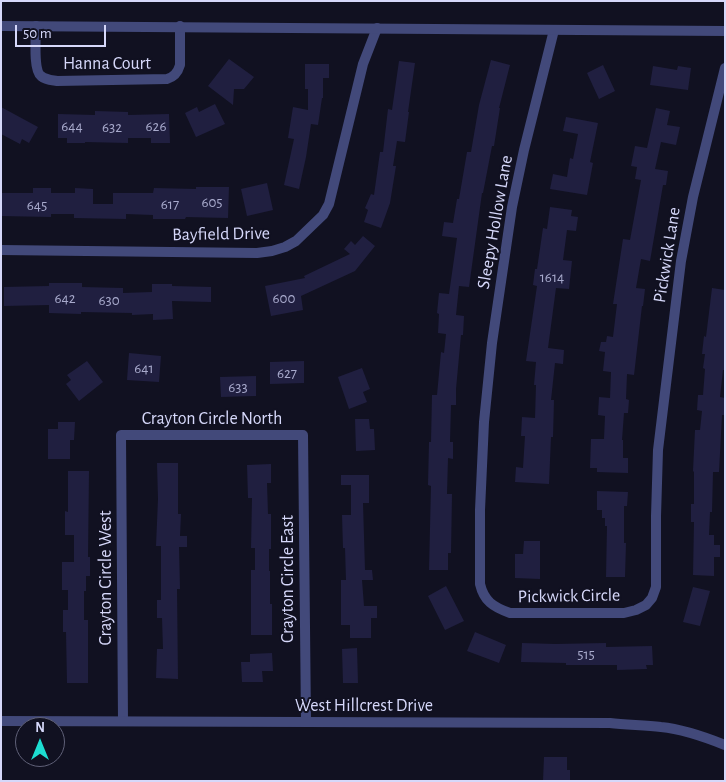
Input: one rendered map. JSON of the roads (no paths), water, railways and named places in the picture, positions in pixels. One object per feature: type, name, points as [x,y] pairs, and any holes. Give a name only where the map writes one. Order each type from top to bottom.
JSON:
[{"type":"street","points":[[1,26],[725,30]]},
{"type":"street","name":"Hanna Court","points":[[36,26],[36,66],[38,73],[43,78],[56,81],[167,80],[178,70],[180,65],[180,26]]},
{"type":"street","name":"Bayfield Drive","points":[[1,250],[258,253],[285,247],[296,241],[323,215],[329,204],[363,64],[377,28]]},
{"type":"street","name":"Sleepy Hollow Lane","points":[[484,422],[494,333],[512,207],[554,30]]},
{"type":"street","name":"Pickwick Lane","points":[[658,450],[681,261],[693,197],[725,68]]},
{"type":"street","name":"Pickwick Circle","points":[[484,422],[480,510],[480,584],[482,594],[490,603],[510,613],[624,612],[636,610],[646,605],[652,598],[656,587],[658,450]]},
{"type":"street","name":"Crayton Circle North","points":[[121,435],[303,435]]},
{"type":"street","name":"Crayton Circle West","points":[[121,435],[123,721]]},
{"type":"street","name":"Crayton Circle East","points":[[303,435],[306,722]]},
{"type":"street","name":"West Hillcrest Drive","points":[[1,721],[610,723],[662,727],[725,745]]}]
